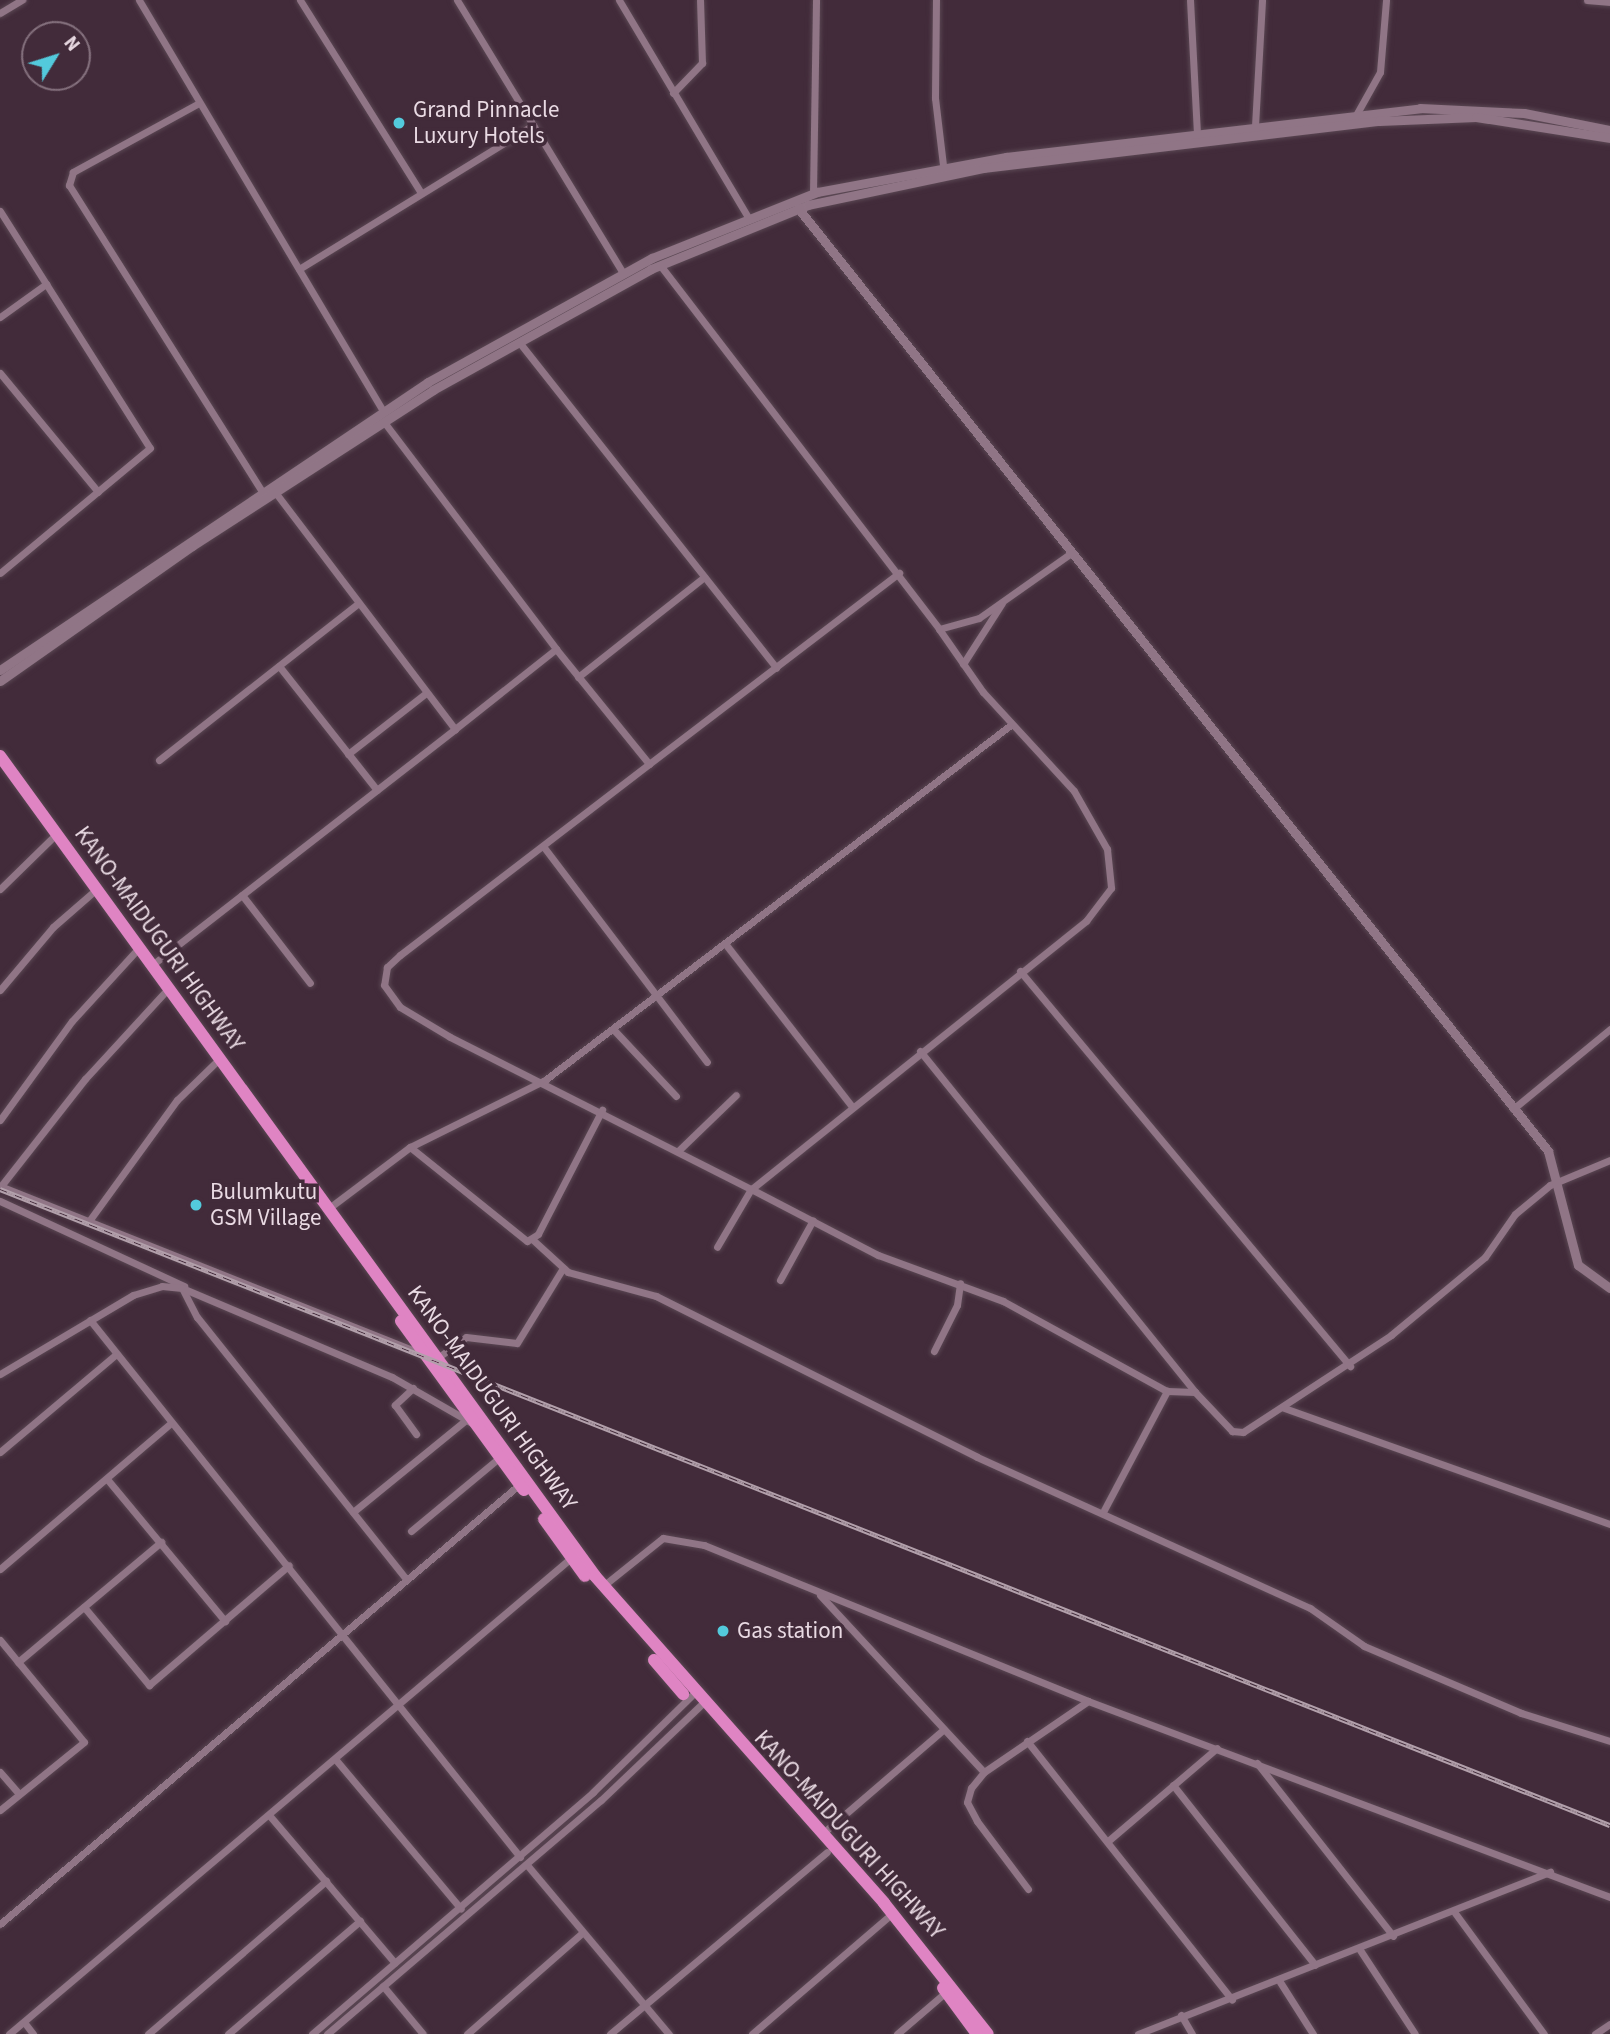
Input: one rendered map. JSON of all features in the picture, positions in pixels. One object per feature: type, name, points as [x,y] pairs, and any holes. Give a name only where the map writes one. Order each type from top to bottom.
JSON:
[{"type":"highway","name":"KANO-MAIDUGURI HIGHWAY","points":[[0,756],[79,869],[441,1361],[574,1556],[603,1586],[695,1701],[821,1834],[988,2034]]},
{"type":"highway","name":"KANO-MAIDUGURI HIGHWAY","points":[[0,768],[52,838],[79,869],[92,893],[499,1458],[574,1556],[695,1701],[887,1918],[977,2034]]},
{"type":"street","points":[[0,13],[22,0]]},
{"type":"street","points":[[139,0],[383,411]]},
{"type":"street","points":[[300,0],[421,191]]},
{"type":"street","points":[[457,0],[623,273]]},
{"type":"street","points":[[619,0],[747,216]]},
{"type":"street","points":[[673,93],[702,63],[700,0]]},
{"type":"street","points":[[813,193],[816,0]]},
{"type":"street","points":[[936,0],[935,97],[944,171]]},
{"type":"street","points":[[1190,0],[1196,134]]},
{"type":"street","points":[[1255,126],[1262,0]]},
{"type":"street","points":[[1356,115],[1380,72],[1386,0]]},
{"type":"street","points":[[1587,0],[1610,2]]},
{"type":"street","points":[[199,103],[73,172],[69,185],[261,490]]},
{"type":"street","points":[[0,670],[261,490],[383,411],[623,273],[747,216],[813,193],[1196,134],[1356,115],[1481,110],[1610,130]]},
{"type":"street","points":[[0,681],[275,492],[384,422],[519,342],[660,265],[798,208],[944,171],[1415,118],[1476,117],[1610,138]]},
{"type":"street","points":[[299,269],[421,191],[533,125]]},
{"type":"street","points":[[798,208],[1548,1151],[1561,1181],[1578,1265],[1610,1288]]},
{"type":"street","points":[[0,211],[150,448],[0,573]]},
{"type":"street","points":[[660,265],[899,573],[963,664],[1012,724],[1074,791],[1114,869],[1102,906],[851,1105],[751,1189],[717,1247]]},
{"type":"street","points":[[0,317],[47,284]]},
{"type":"street","points":[[519,342],[776,668]]},
{"type":"street","points":[[0,373],[98,492]]},
{"type":"street","points":[[384,422],[556,649],[649,764]]},
{"type":"street","points":[[275,492],[357,604],[455,729]]},
{"type":"street","points":[[939,629],[979,618],[1070,553]]},
{"type":"street","points":[[899,573],[542,846],[383,975],[400,1007],[751,1189],[888,1259],[960,1283],[1167,1391],[1195,1392]]},
{"type":"street","points":[[578,677],[704,577]]},
{"type":"street","points":[[963,664],[1006,598]]},
{"type":"street","points":[[159,760],[357,604]]},
{"type":"street","points":[[152,965],[556,649]]},
{"type":"street","points":[[279,666],[377,790]]},
{"type":"street","points":[[348,754],[426,694]]},
{"type":"street","points":[[329,1208],[410,1147],[545,1080],[727,946],[1012,724]]},
{"type":"street","points":[[0,889],[52,838]]},
{"type":"street","points":[[542,846],[659,995],[707,1062]]},
{"type":"street","points":[[0,990],[53,927],[92,893]]},
{"type":"street","points":[[242,895],[310,983]]},
{"type":"street","points":[[727,946],[851,1105]]},
{"type":"street","points":[[0,1120],[72,1021],[135,952]]},
{"type":"street","points":[[1020,971],[1349,1366]]},
{"type":"street","points":[[164,993],[85,1079],[1,1186],[441,1361],[466,1337],[520,1341],[563,1268]]},
{"type":"street","points":[[1513,1109],[1610,1029]]},
{"type":"street","points":[[613,1030],[676,1096]]},
{"type":"street","points":[[920,1051],[1195,1392],[1232,1431],[1254,1428],[1349,1366],[1479,1263],[1515,1214],[1561,1181],[1610,1160]]},
{"type":"street","points":[[89,1221],[177,1100],[215,1063]]},
{"type":"street","points":[[679,1150],[736,1095]]},
{"type":"street","points":[[532,1239],[602,1110]]},
{"type":"street","points":[[410,1147],[521,1239],[532,1239],[563,1268],[656,1296],[977,1457],[1104,1510],[1310,1608],[1364,1646],[1521,1713],[1610,1741]]},
{"type":"street","points":[[1,1202],[412,1388],[479,1427]]},
{"type":"street","points":[[780,1280],[813,1220]]},
{"type":"street","points":[[934,1351],[957,1305],[960,1283]]},
{"type":"street","points":[[0,1374],[90,1320],[145,1291],[182,1288],[203,1295]]},
{"type":"street","points":[[182,1288],[197,1317],[406,1579]]},
{"type":"street","points":[[90,1320],[170,1424],[289,1565],[398,1707],[520,1857]]},
{"type":"street","points":[[0,1452],[115,1355]]},
{"type":"street","points":[[412,1388],[395,1405],[416,1434]]},
{"type":"street","points":[[1104,1510],[1167,1391]]},
{"type":"street","points":[[1284,1408],[1610,1524]]},
{"type":"street","points":[[353,1512],[466,1420]]},
{"type":"street","points":[[0,1569],[170,1424]]},
{"type":"street","points":[[411,1531],[499,1458]]},
{"type":"street","points":[[107,1479],[225,1621]]},
{"type":"street","points":[[0,1924],[520,1485]]},
{"type":"street","points":[[603,1586],[663,1538],[748,1560],[817,1592],[1088,1701],[1550,1872],[1610,1897]]},
{"type":"street","points":[[18,1662],[161,1542]]},
{"type":"street","points":[[9,2034],[574,1556]]},
{"type":"street","points":[[84,1607],[149,1685],[289,1565]]},
{"type":"street","points":[[817,1592],[984,1772]]},
{"type":"street","points":[[0,1640],[84,1742],[0,1810]]},
{"type":"street","points":[[312,2034],[461,1909],[695,1701]]},
{"type":"street","points":[[327,2034],[527,1865],[695,1701]]},
{"type":"street","points":[[1028,1889],[967,1802],[984,1772],[1088,1701]]},
{"type":"street","points":[[821,1834],[943,1730]]},
{"type":"street","points":[[1027,1741],[1232,2000]]},
{"type":"street","points":[[1108,1841],[1217,1748]]},
{"type":"street","points":[[336,1760],[461,1909]]},
{"type":"street","points":[[1257,1763],[1341,1863],[1392,1937]]},
{"type":"street","points":[[0,1772],[19,1794]]},
{"type":"street","points":[[1173,1786],[1315,1965]]},
{"type":"street","points":[[269,1815],[395,1963]]},
{"type":"street","points":[[610,2034],[827,1852]]},
{"type":"street","points":[[527,1865],[670,2034]]},
{"type":"street","points":[[1138,2034],[1181,2015],[1280,1982],[1315,1965],[1455,1913],[1550,1872]]},
{"type":"street","points":[[148,2034],[326,1881]]},
{"type":"street","points":[[1455,1913],[1544,2034]]},
{"type":"street","points":[[752,2034],[887,1918]]},
{"type":"street","points":[[228,2034],[360,1921]]},
{"type":"street","points":[[467,2034],[583,1932]]},
{"type":"street","points":[[1360,1950],[1415,2034]]},
{"type":"street","points":[[1280,1982],[1313,2034]]},
{"type":"street","points":[[383,1986],[423,2034]]},
{"type":"street","points":[[897,2034],[946,1992]]},
{"type":"street","points":[[1181,2015],[1192,2034]]},
{"type":"street","points":[[24,2022],[33,2034]]},
{"type":"street","points":[[1595,2034],[1610,2024]]},
{"type":"railway","points":[[0,1189],[1610,1825]]},
{"type":"place","name":"Grand Pinnacle Luxury Hotels","points":[[399,123]]},
{"type":"place","name":"Bulumkutu GSM Village","points":[[196,1205]]},
{"type":"place","name":"Gas station","points":[[723,1631]]}]
